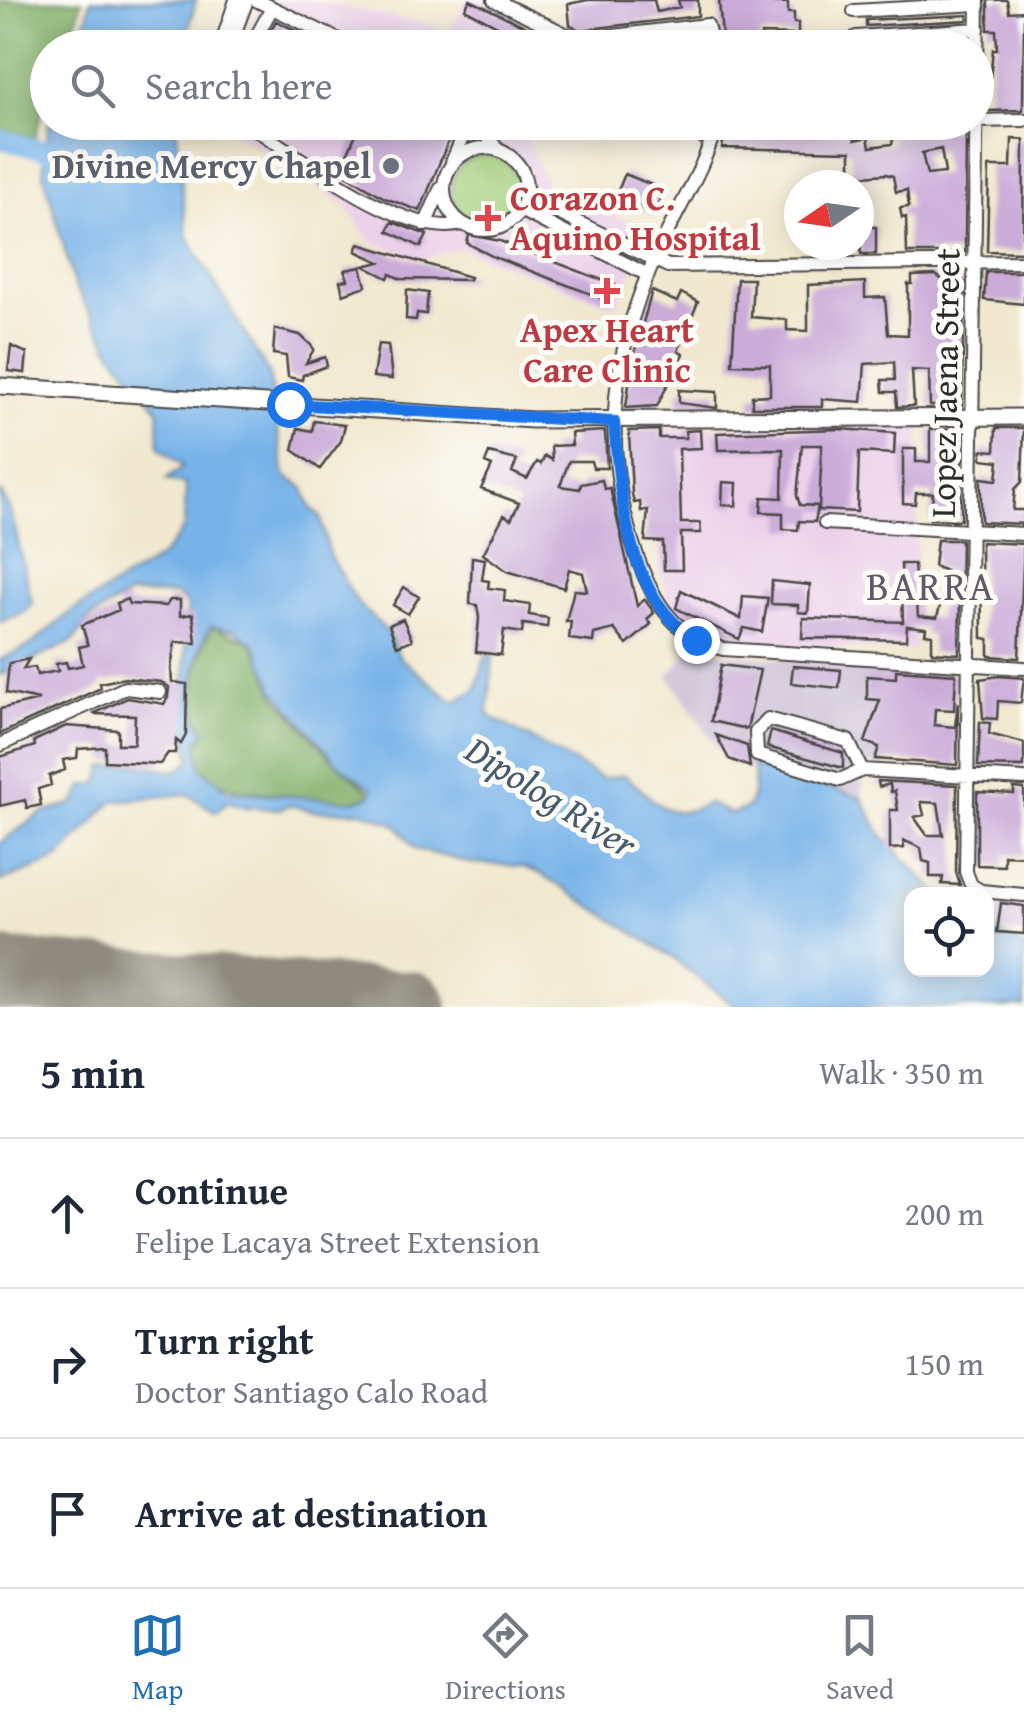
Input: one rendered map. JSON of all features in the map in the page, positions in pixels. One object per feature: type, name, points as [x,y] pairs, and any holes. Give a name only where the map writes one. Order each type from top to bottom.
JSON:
[{"type":"main road","points":[[0,386],[614,422],[1024,417]]},
{"type":"street","points":[[226,30],[236,0]]},
{"type":"street","points":[[236,30],[247,0]]},
{"type":"street","points":[[256,0],[318,30]]},
{"type":"street","points":[[494,0],[554,30]]},
{"type":"street","points":[[854,10],[978,2]]},
{"type":"street","name":"Lopez Jaena Street","points":[[978,2],[978,29]]},
{"type":"street","points":[[260,30],[272,8]]},
{"type":"street","points":[[648,30],[707,24],[708,30]]},
{"type":"street","points":[[963,30],[978,29]]},
{"type":"street","points":[[994,121],[1024,120]]},
{"type":"street","points":[[273,140],[352,188],[425,225],[462,224],[486,231],[512,224],[523,204],[520,168],[490,140]]},
{"type":"street","points":[[425,225],[461,140]]},
{"type":"street","points":[[709,140],[650,268],[635,286],[622,343],[614,422],[624,515],[657,602],[683,633],[723,649],[1024,668]]},
{"type":"street","name":"Lopez Jaena Street","points":[[977,140],[966,872],[971,885],[981,890],[1024,895]]},
{"type":"street","points":[[450,166],[475,148],[498,150]]},
{"type":"street","points":[[444,182],[446,206],[462,224]]},
{"type":"street","points":[[523,204],[650,268],[1024,262]]},
{"type":"street","points":[[571,254],[581,233]]},
{"type":"street","points":[[825,523],[1024,534]]},
{"type":"street","points":[[0,745],[124,688],[160,692]]},
{"type":"street","points":[[862,770],[854,748],[842,739],[768,720],[756,732],[757,754],[840,780],[862,770],[1024,779]]},
{"type":"shaded area","points":[[262,0],[308,0],[442,30],[249,30]]},
{"type":"shaded area","points":[[467,0],[486,0],[542,30],[450,30]]},
{"type":"shaded area","name":"Corazon C. Aquino Hospital","points":[[246,140],[528,140],[546,184],[650,231],[616,307],[459,248],[418,260],[368,239],[345,205]]},
{"type":"shaded area","points":[[919,424],[915,650],[738,644],[696,633],[671,610],[659,571],[659,429]]},
{"type":"shaded area","points":[[695,645],[723,653],[914,671],[884,766],[863,765],[862,798],[755,764],[751,770],[727,761],[668,675]]},
{"type":"green space","points":[[0,0],[82,0],[74,30],[30,30],[30,136],[0,130]]},
{"type":"green space","points":[[485,155],[509,165],[519,189],[509,213],[485,223],[461,213],[451,189],[461,165]]},
{"type":"green space","points":[[214,627],[249,641],[261,658],[275,695],[331,758],[372,793],[352,800],[328,800],[232,787],[205,774],[198,764],[198,750],[206,732],[196,708],[195,679],[202,650]]},
{"type":"water","points":[[91,0],[196,0],[188,30],[83,30]]},
{"type":"water","points":[[47,140],[178,140],[187,236],[269,374],[285,476],[303,487],[311,508],[320,516],[330,557],[358,604],[387,631],[400,658],[454,702],[476,690],[486,655],[493,655],[488,715],[603,779],[624,775],[662,807],[682,811],[707,803],[731,814],[747,808],[753,796],[754,764],[862,798],[883,837],[932,887],[904,887],[904,977],[994,977],[994,931],[1024,947],[1024,1007],[736,1007],[669,955],[539,873],[521,866],[470,863],[415,849],[397,825],[363,811],[314,811],[290,805],[278,809],[245,807],[228,801],[216,812],[187,794],[113,801],[57,860],[0,882],[0,843],[42,813],[74,804],[84,786],[98,784],[104,767],[133,764],[177,771],[191,760],[184,727],[187,605],[178,595],[130,594],[88,620],[74,641],[0,675],[0,660],[31,645],[71,612],[161,557],[184,528],[186,485],[166,480],[183,467],[159,448],[158,409],[113,353],[75,287],[43,172]],"holes":[[[211,626],[234,630],[255,644],[274,689],[339,765],[373,789],[370,796],[355,801],[229,791],[201,768],[197,742],[205,731],[195,708],[194,679],[200,650]]]},
{"type":"water","points":[[0,491],[11,511],[32,604],[25,612],[0,622]]},
{"type":"building","points":[[470,0],[533,30],[505,30],[465,9]]},
{"type":"building","points":[[588,0],[654,0],[657,12],[680,7],[678,0],[698,0],[698,16],[580,30],[570,25],[568,4]]},
{"type":"building","points":[[719,0],[788,3],[788,13],[794,13],[794,23],[798,23],[798,30],[722,30]]},
{"type":"building","points":[[988,0],[1007,0],[1009,12],[1024,11],[1023,110],[994,111],[996,30],[988,30]]},
{"type":"building","points":[[968,15],[968,20],[866,26],[866,20]]},
{"type":"building","points":[[276,21],[295,30],[271,30]]},
{"type":"building","points":[[1012,139],[1024,140],[1023,252],[987,251],[989,167],[1011,167]]},
{"type":"building","name":"Corazon C. Aquino Hospital","points":[[353,140],[449,140],[420,211],[385,198],[340,171]]},
{"type":"building","points":[[724,140],[869,140],[870,147],[892,144],[893,140],[966,140],[965,253],[907,253],[906,217],[902,218],[900,208],[909,207],[907,190],[896,192],[893,176],[874,175],[874,170],[851,170],[851,151],[722,148]],"holes":[[[941,149],[945,173],[927,175],[922,153]]]},
{"type":"building","points":[[625,174],[664,190],[653,214],[615,198]]},
{"type":"building","points":[[392,222],[427,235],[421,247],[388,231]]},
{"type":"building","points":[[469,235],[500,241],[615,285],[609,301],[494,257],[467,243]]},
{"type":"building","points":[[359,244],[470,277],[401,279],[390,274],[388,278],[364,266],[380,262],[356,251]]},
{"type":"building","points":[[361,267],[366,286],[343,294],[340,281],[348,280],[345,270]]},
{"type":"building","points":[[986,272],[1024,272],[1024,304],[984,300]]},
{"type":"building","points":[[936,275],[945,282],[964,282],[962,406],[930,406],[929,371],[912,370],[914,406],[897,407],[896,392],[883,392],[882,380],[895,380],[894,362],[865,364],[862,402],[822,399],[822,407],[752,407],[752,396],[770,395],[770,365],[732,364],[737,279],[753,279],[751,317],[787,320],[787,330],[808,331],[808,285],[865,282],[865,298],[885,297],[888,334],[908,335],[908,284],[912,284],[912,276]]},
{"type":"building","points":[[407,290],[428,293],[426,314],[417,313],[416,320],[406,319]]},
{"type":"building","points":[[652,291],[677,302],[681,293],[698,302],[678,351],[683,354],[657,406],[626,408],[632,361]]},
{"type":"building","points":[[275,329],[300,335],[310,344],[314,349],[306,363],[325,357],[327,366],[303,375],[302,380],[288,377],[286,356],[273,354]]},
{"type":"building","points":[[378,344],[388,345],[392,379],[373,377]]},
{"type":"building","points":[[11,346],[27,353],[25,373],[8,371]]},
{"type":"building","points":[[679,390],[717,392],[717,408],[679,403]]},
{"type":"building","points":[[314,421],[345,425],[341,441],[320,469],[293,450],[298,428],[312,431]]},
{"type":"building","points":[[996,428],[1024,428],[1022,482],[1015,489],[1013,510],[1024,510],[1024,524],[981,522],[981,478],[997,480],[999,461],[982,459],[982,450],[995,451]]},
{"type":"building","points":[[840,429],[895,433],[894,454],[859,452],[857,512],[819,510],[822,445],[802,445],[797,496],[800,505],[818,506],[815,522],[799,521],[798,530],[783,529],[783,513],[761,512],[762,497],[782,498],[783,449],[718,450],[717,433]]},
{"type":"building","points":[[930,429],[962,429],[961,520],[930,519],[933,493],[916,493],[915,504],[903,503],[903,449],[916,449],[916,462],[930,462]]},
{"type":"building","points":[[659,430],[659,438],[686,438],[685,431],[700,430],[701,448],[679,449],[681,523],[700,523],[701,533],[681,533],[682,570],[664,570],[663,542],[645,541],[648,510],[641,511],[640,502],[634,503],[632,494],[629,431]]},
{"type":"building","points":[[605,431],[607,468],[593,468],[591,461],[569,461],[560,486],[580,489],[581,484],[602,480],[604,489],[610,488],[637,606],[645,599],[654,613],[647,619],[651,624],[627,645],[614,629],[594,634],[593,642],[569,639],[571,621],[566,621],[574,590],[587,591],[583,573],[569,569],[564,588],[507,571],[483,554],[504,515],[511,519],[519,503],[481,489],[492,466],[485,463],[489,453],[517,460],[512,472],[527,479],[537,462],[541,464],[545,456],[552,460],[551,446],[572,445],[571,433]]},
{"type":"building","points":[[723,482],[737,483],[736,506],[722,505]]},
{"type":"building","points":[[937,540],[961,540],[959,654],[932,652],[932,635],[925,634],[926,628],[907,626],[906,640],[802,638],[803,618],[903,622],[901,564],[914,564],[918,616],[937,618],[942,597],[948,598],[952,574],[934,566]]},
{"type":"building","points":[[981,542],[1024,544],[1019,658],[989,656],[989,639],[982,638]]},
{"type":"building","points":[[472,557],[485,559],[482,580],[489,581],[488,588],[505,590],[504,601],[530,605],[529,615],[548,618],[547,627],[523,624],[522,633],[504,630],[501,655],[476,652],[479,618],[477,605],[470,604]]},
{"type":"building","points":[[772,581],[810,585],[808,613],[798,612],[798,605],[771,604]]},
{"type":"building","points":[[404,587],[419,597],[408,614],[393,605]]},
{"type":"building","points":[[681,590],[741,619],[743,596],[768,598],[762,632],[744,628],[739,639],[676,608]]},
{"type":"building","points":[[127,599],[129,604],[166,606],[170,600],[180,600],[180,616],[193,614],[196,643],[175,642],[171,669],[172,682],[187,684],[186,735],[181,744],[176,740],[175,753],[168,753],[160,764],[105,761],[105,747],[78,749],[77,758],[63,760],[65,770],[49,776],[51,785],[38,789],[41,805],[27,808],[25,800],[0,806],[0,757],[35,746],[34,741],[66,726],[118,730],[118,744],[134,744],[135,715],[93,714],[127,698],[164,704],[169,687],[161,682],[125,678],[100,683],[101,688],[0,734],[0,709],[39,700],[6,693],[9,663],[29,659],[23,669],[35,667],[37,675],[58,671],[56,664],[66,662],[68,668],[83,665],[79,647],[88,645],[82,625],[119,610],[117,603]]},
{"type":"building","points":[[403,619],[412,640],[397,646],[389,625]]},
{"type":"building","points":[[721,665],[760,670],[747,729],[711,721]]},
{"type":"building","points":[[793,666],[841,670],[839,688],[791,683]]},
{"type":"building","points":[[896,670],[956,674],[954,710],[935,709],[934,725],[955,727],[958,702],[957,765],[875,759],[879,747],[865,742],[880,700],[867,699],[867,676],[896,678]]},
{"type":"building","points":[[1024,678],[1021,703],[998,701],[997,719],[983,718],[980,679]]},
{"type":"building","points":[[980,722],[990,723],[989,734],[1024,743],[1024,767],[978,766]]},
{"type":"building","points":[[771,731],[843,753],[843,768],[767,747]]},
{"type":"building","points":[[716,735],[747,746],[750,767],[729,759]]},
{"type":"building","points":[[878,781],[957,785],[956,872],[960,885],[942,884],[943,877],[930,877],[930,863],[923,861],[921,848],[903,840],[904,848],[890,849],[890,810],[898,810],[895,791],[891,792],[890,784],[879,787]],"holes":[[[921,802],[938,803],[943,835],[927,835],[914,817],[924,815]]]},
{"type":"building","points":[[1014,788],[1024,789],[1024,856],[1004,855],[1004,866],[977,865],[977,792],[1014,794]]},
{"type":"building","points":[[1001,903],[1024,906],[1024,934],[997,932]]},
{"type":"waterway","name":"Dipolog River","points":[[0,139],[72,157]]},
{"type":"runway","points":[[0,974],[412,1007]]},
{"type":"place","name":"Divine Mercy Chapel","points":[[391,166]]},
{"type":"place","name":"Corazon C. Aquino Hospital","points":[[488,218]]},
{"type":"place","name":"Apex Heart Care Clinic","points":[[607,291]]},
{"type":"district","name":"BARRA","points":[[931,586]]},
{"type":"route","points":[[289,404],[614,422],[624,515],[642,571],[666,616],[696,640]]}]
